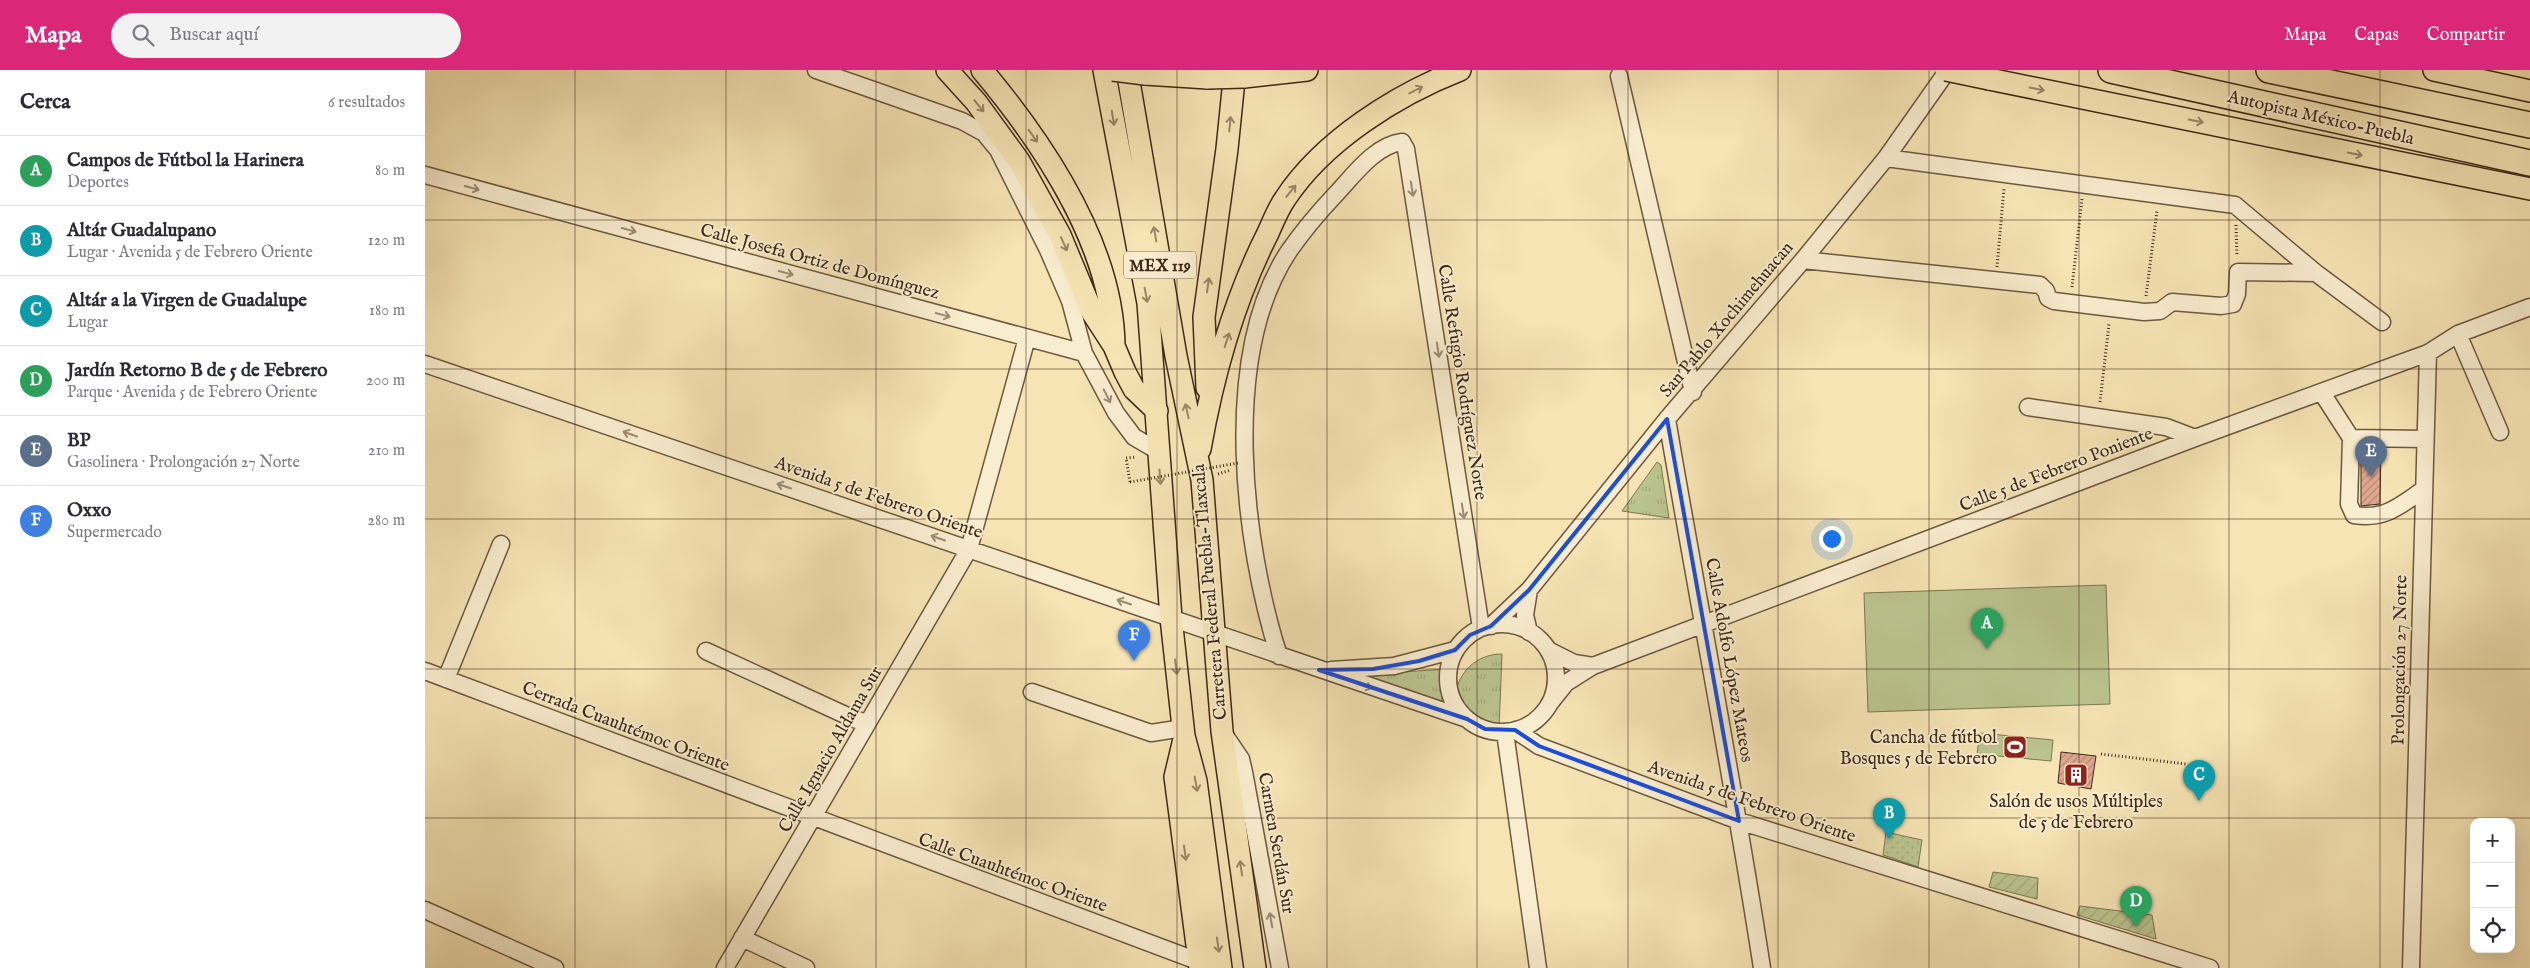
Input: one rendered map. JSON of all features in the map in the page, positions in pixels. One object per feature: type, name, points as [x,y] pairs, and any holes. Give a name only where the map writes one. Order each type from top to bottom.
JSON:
[{"type":"highway","name":"Autopista México-Puebla","points":[[2111,70],[2530,163]]},
{"type":"highway","points":[[2155,70],[2530,153]]},
{"type":"highway","points":[[2269,70],[2530,125]]},
{"type":"highway","points":[[2332,70],[2530,113]]},
{"type":"main road","points":[[947,70],[976,102],[1019,161],[1060,235],[1092,312],[1114,346],[1134,388],[1157,411],[1158,451],[1171,618],[1184,732],[1196,780],[1221,968]]},
{"type":"main road","points":[[982,70],[1040,146],[1079,216],[1112,308],[1114,346]]},
{"type":"main road","name":"MEX 119","points":[[1105,70],[1148,303],[1150,354],[1157,411]]},
{"type":"main road","points":[[1113,70],[1208,78],[1307,70]]},
{"type":"main road","points":[[1198,459],[1208,403],[1248,276],[1284,199],[1316,163],[1354,129],[1400,98],[1460,70]]},
{"type":"main road","points":[[1947,70],[2530,189]]},
{"type":"main road","points":[[2434,70],[2530,91]]},
{"type":"main road","name":"Carretera Federal Puebla-Tlaxcala","points":[[1136,72],[1176,356],[1202,480],[1222,731],[1255,968]]},
{"type":"main road","points":[[1208,403],[1204,316],[1227,149],[1240,74]]},
{"type":"main road","points":[[1184,732],[1175,777],[1200,965]]},
{"type":"street","points":[[816,70],[962,121],[984,133],[998,150],[1048,250],[1070,301],[1084,353],[1116,413],[1134,437],[1158,451]]},
{"type":"street","name":"San Pablo Xochimehuacan","points":[[1486,627],[1529,590],[1667,419],[1693,392],[1803,260],[1886,158],[1947,70]]},
{"type":"street","points":[[1619,76],[1693,392]]},
{"type":"street","name":"Calle Refugio Rodríguez Norte","points":[[1279,656],[1262,594],[1249,518],[1245,409],[1253,347],[1272,287],[1289,252],[1327,204],[1371,159],[1391,144],[1402,142],[1408,159],[1486,627]]},
{"type":"street","points":[[1886,158],[2235,205],[2316,273],[2382,322]]},
{"type":"street","name":"Calle Josefa Ortiz de Domínguez","points":[[425,175],[1084,353]]},
{"type":"street","points":[[1803,260],[2040,286],[2046,291],[2048,298],[2111,309],[2144,312],[2159,311],[2171,302],[2221,306],[2233,304],[2237,294],[2238,272],[2316,273]]},
{"type":"street","name":"Calle 5 de Febrero Poniente","points":[[1550,703],[1566,682],[1593,666],[2195,438],[2323,393],[2428,353],[2458,334],[2530,307]]},
{"type":"street","points":[[2458,334],[2500,432]]},
{"type":"street","name":"Calle Ignacio Aldama Sur","points":[[725,968],[969,549],[1027,338]]},
{"type":"street","name":"Prolongación 27 Norte","points":[[2411,968],[2428,353]]},
{"type":"street","name":"Avenida 5 de Febrero Oriente","points":[[425,364],[1467,719]]},
{"type":"street","points":[[2323,393],[2338,421],[2351,438],[2349,504],[2354,515],[2367,517],[2389,513],[2423,490]]},
{"type":"street","points":[[2028,407],[2166,427],[2195,438]]},
{"type":"street","name":"Calle Adolfo López Mateos","points":[[1667,419],[1702,624],[1739,821],[1762,968]]},
{"type":"street","points":[[2351,438],[2425,439]]},
{"type":"street","points":[[447,680],[501,544]]},
{"type":"street","name":"San Pablo Xochimehuacan","points":[[1529,590],[1525,615],[1529,632]]},
{"type":"street","points":[[1548,650],[1556,676],[1550,703],[1537,719],[1510,731],[1485,729],[1467,719],[1453,702],[1449,687],[1448,670],[1455,650],[1466,638],[1486,627],[1508,624],[1529,632],[1548,650],[1574,663],[1593,666]]},
{"type":"street","name":"Avenida 5 de Febrero Oriente","points":[[1319,670],[1394,666],[1455,650]]},
{"type":"street","points":[[706,651],[853,719],[867,723]]},
{"type":"street","name":"Cerrada Cuauhtémoc Oriente","points":[[425,671],[813,819]]},
{"type":"street","points":[[1032,692],[1151,733],[1184,732]]},
{"type":"street","name":"Carmen Serdán Sur","points":[[1222,731],[1241,759],[1279,968]]},
{"type":"street","points":[[1510,731],[1538,968]]},
{"type":"street","name":"Avenida 5 de Febrero Oriente","points":[[1510,731],[1539,746],[1739,821],[2206,967]]},
{"type":"street","name":"Calle Cuauhtémoc Oriente","points":[[813,819],[1200,965]]},
{"type":"street","points":[[425,910],[555,968]]},
{"type":"street","points":[[742,938],[806,968]]},
{"type":"path","points":[[1996,280],[2005,175]]},
{"type":"path","points":[[2070,303],[2083,184]]},
{"type":"path","points":[[2144,312],[2159,194]]},
{"type":"path","points":[[2235,205],[2238,272]]},
{"type":"path","points":[[2098,418],[2111,309]]},
{"type":"path","points":[[1126,458],[1130,482],[1238,463]]},
{"type":"path","points":[[2101,754],[2186,764]]},
{"type":"highlighted area","points":[[1667,419],[1739,821],[1539,746],[1515,730],[1485,729],[1467,719],[1319,670],[1373,669],[1419,661],[1455,650],[1470,635],[1491,626],[1529,590]]},
{"type":"green space","points":[[1657,462],[1661,465],[1669,518],[1622,511]]},
{"type":"green space","points":[[2106,585],[2110,704],[1868,712],[1864,593]]},
{"type":"green space","points":[[1502,654],[1499,729],[1485,726],[1473,720],[1455,698],[1460,681],[1469,667],[1484,657]]},
{"type":"green space","points":[[1446,669],[1441,708],[1372,685],[1374,674]]},
{"type":"green space","name":"Cancha de fútbol Bosques 5 de Febrero","points":[[1980,733],[2053,740],[2051,761],[1977,754]]},
{"type":"green space","points":[[1886,832],[1922,840],[1918,867],[1883,855]]},
{"type":"green space","points":[[1993,872],[2038,878],[2037,899],[1989,887]]},
{"type":"green space","points":[[2080,906],[2152,915],[2156,939],[2077,915]]},
{"type":"building","points":[[2361,448],[2381,448],[2380,504],[2361,506]]},
{"type":"building","name":"Salón de usos Múltiples de 5 de Febrero","points":[[2061,752],[2096,756],[2091,789],[2058,783]]},
{"type":"place","name":"BP","points":[[2371,477]]},
{"type":"place","name":"Campos de Fútbol la Harinera","points":[[1987,649]]},
{"type":"place","name":"Oxxo","points":[[1134,661]]},
{"type":"place","name":"Cancha de fútbol Bosques 5 de Febrero","points":[[2015,747]]},
{"type":"place","name":"Salón de usos Múltiples de 5 de Febrero","points":[[2076,775]]},
{"type":"place","name":"Altár a la Virgen de Guadalupe","points":[[2199,801]]},
{"type":"place","name":"Altár Guadalupano","points":[[1889,839]]},
{"type":"place","name":"Jardín Retorno B de 5 de Febrero","points":[[2136,927]]}]
